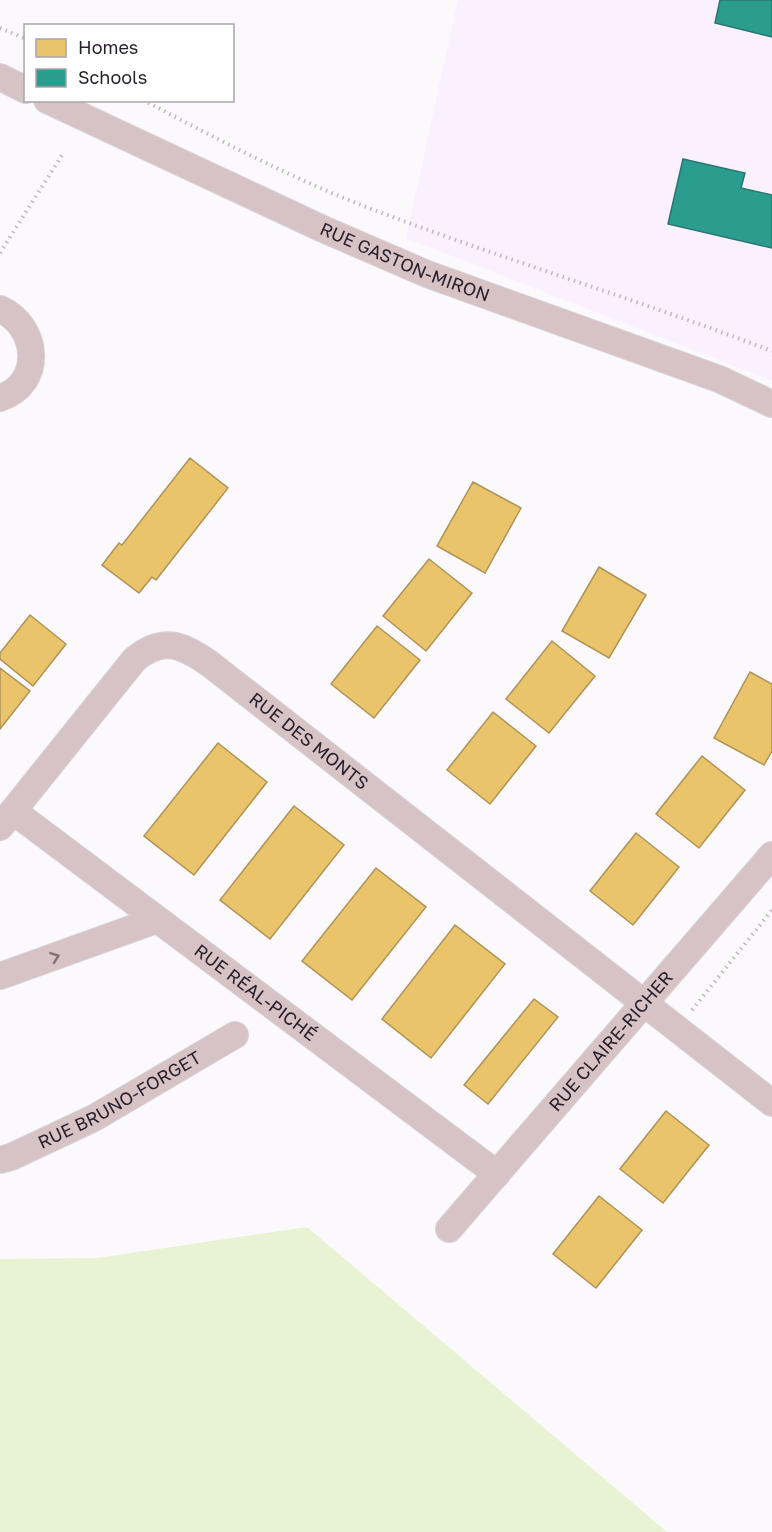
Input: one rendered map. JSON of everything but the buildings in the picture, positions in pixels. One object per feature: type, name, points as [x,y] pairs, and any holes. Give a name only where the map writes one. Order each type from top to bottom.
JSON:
[{"type":"street","points":[[0,77],[24,89]]},
{"type":"street","name":"RUE GASTON-MIRON","points":[[51,102],[312,224],[427,274],[719,379],[772,404]]},
{"type":"street","points":[[0,309],[15,318],[26,330],[31,344],[31,360],[27,375],[17,387],[0,398]]},
{"type":"street","name":"RUE DES MONTS","points":[[6,819],[134,660],[151,648],[163,645],[181,646],[210,664],[772,1103]]},
{"type":"street","name":"RUE RÉAL-PICHÉ","points":[[6,819],[156,920],[497,1174]]},
{"type":"street","name":"RUE CLAIRE-RICHER","points":[[449,1229],[772,855]]},
{"type":"street","points":[[0,976],[156,920]]},
{"type":"street","name":"RUE BRUNO-FORGET","points":[[0,1160],[94,1118],[235,1035]]},
{"type":"path","points":[[0,28],[24,38]]},
{"type":"path","points":[[147,102],[214,138],[368,208],[653,306],[772,351]]},
{"type":"path","points":[[0,253],[64,152]]},
{"type":"path","points":[[677,1029],[772,910]]},
{"type":"shaded area","points":[[458,0],[772,0],[772,381],[406,238]]},
{"type":"green space","points":[[307,1227],[667,1532],[0,1532],[0,1259],[97,1258]]}]
